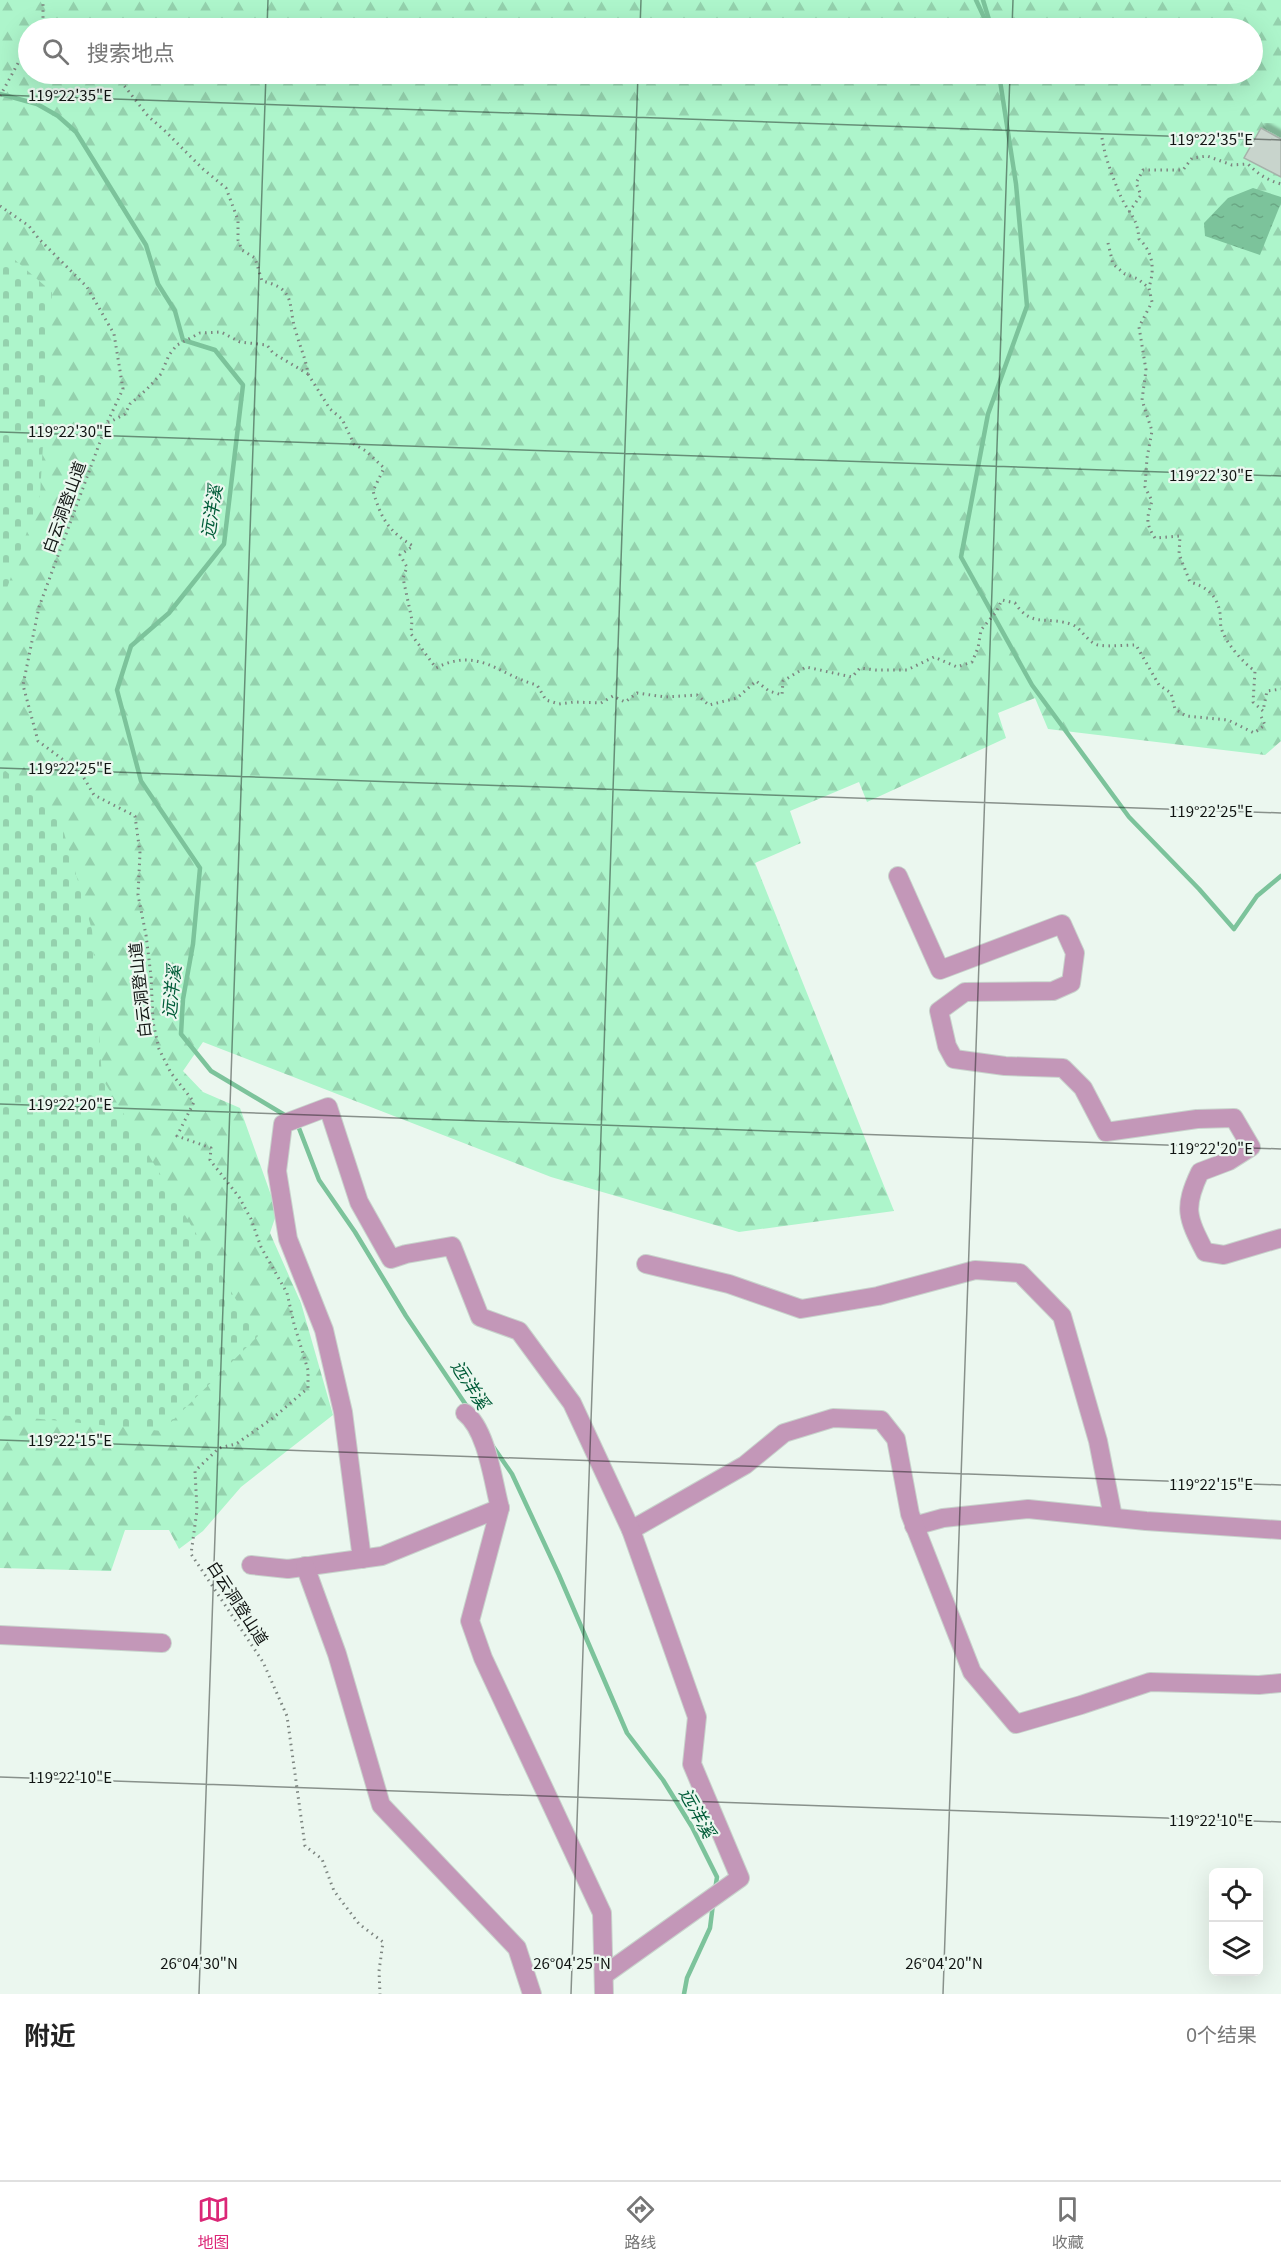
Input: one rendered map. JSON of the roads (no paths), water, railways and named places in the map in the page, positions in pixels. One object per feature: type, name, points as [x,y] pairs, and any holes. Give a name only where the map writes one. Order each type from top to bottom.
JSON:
[{"type":"street","points":[[898,876],[939,970],[1062,924],[1075,953],[1071,983],[1053,991],[965,992],[939,1011],[947,1046],[954,1059],[1005,1066],[1063,1068],[1083,1088],[1106,1132],[1197,1119],[1234,1118],[1251,1148],[1229,1161],[1200,1172],[1190,1194],[1190,1222],[1205,1252],[1224,1255],[1281,1238]]},
{"type":"street","points":[[362,1558],[343,1412],[333,1365],[324,1330],[288,1239],[277,1171],[284,1124],[328,1107],[359,1202],[391,1259],[452,1246],[480,1317],[519,1331],[572,1403],[631,1530],[697,1718],[692,1764],[740,1878],[604,1975]]},
{"type":"street","points":[[646,1264],[729,1284],[801,1309],[878,1296],[975,1270],[1020,1273],[1062,1316],[1098,1441],[1113,1517]]},
{"type":"street","points":[[465,1413],[483,1441],[500,1508],[470,1621],[483,1658],[602,1913],[604,1994]]},
{"type":"street","points":[[631,1530],[745,1465],[784,1433],[833,1418],[881,1420],[896,1439],[910,1514],[972,1672],[1016,1724],[1149,1682],[1259,1685],[1281,1683]]},
{"type":"street","points":[[251,1565],[288,1569],[382,1556],[500,1508]]},
{"type":"street","points":[[915,1526],[944,1518],[1028,1509],[1281,1530]]},
{"type":"street","points":[[305,1566],[337,1654],[381,1805],[517,1948],[532,1994]]},
{"type":"street","points":[[0,1635],[162,1643]]},
{"type":"water","points":[[1253,188],[1281,197],[1281,203],[1260,255],[1205,236],[1204,223],[1228,198]]},
{"type":"waterway","points":[[976,0],[984,18]]},
{"type":"waterway","points":[[983,0],[988,18]]},
{"type":"waterway","points":[[1001,84],[1016,184],[1027,306],[988,414],[961,557],[1032,685],[1129,817],[1199,889],[1234,929],[1257,896],[1281,876]]},
{"type":"waterway","name":"远洋溪","points":[[0,94],[37,104],[58,116],[76,132],[146,245],[158,284],[175,311],[183,340],[215,350],[243,385],[224,544],[169,613],[131,646],[117,690],[141,781],[200,868],[193,944],[183,999],[181,1034],[211,1071],[288,1117]]},
{"type":"waterway","name":"远洋溪","points":[[297,1123],[319,1180],[468,1408]]},
{"type":"waterway","name":"远洋溪","points":[[492,1445],[512,1474],[559,1575],[627,1733],[663,1780],[692,1827],[717,1877],[715,1890]]},
{"type":"waterway","name":"远洋溪","points":[[684,1994],[687,1978],[710,1928],[713,1904]]}]
